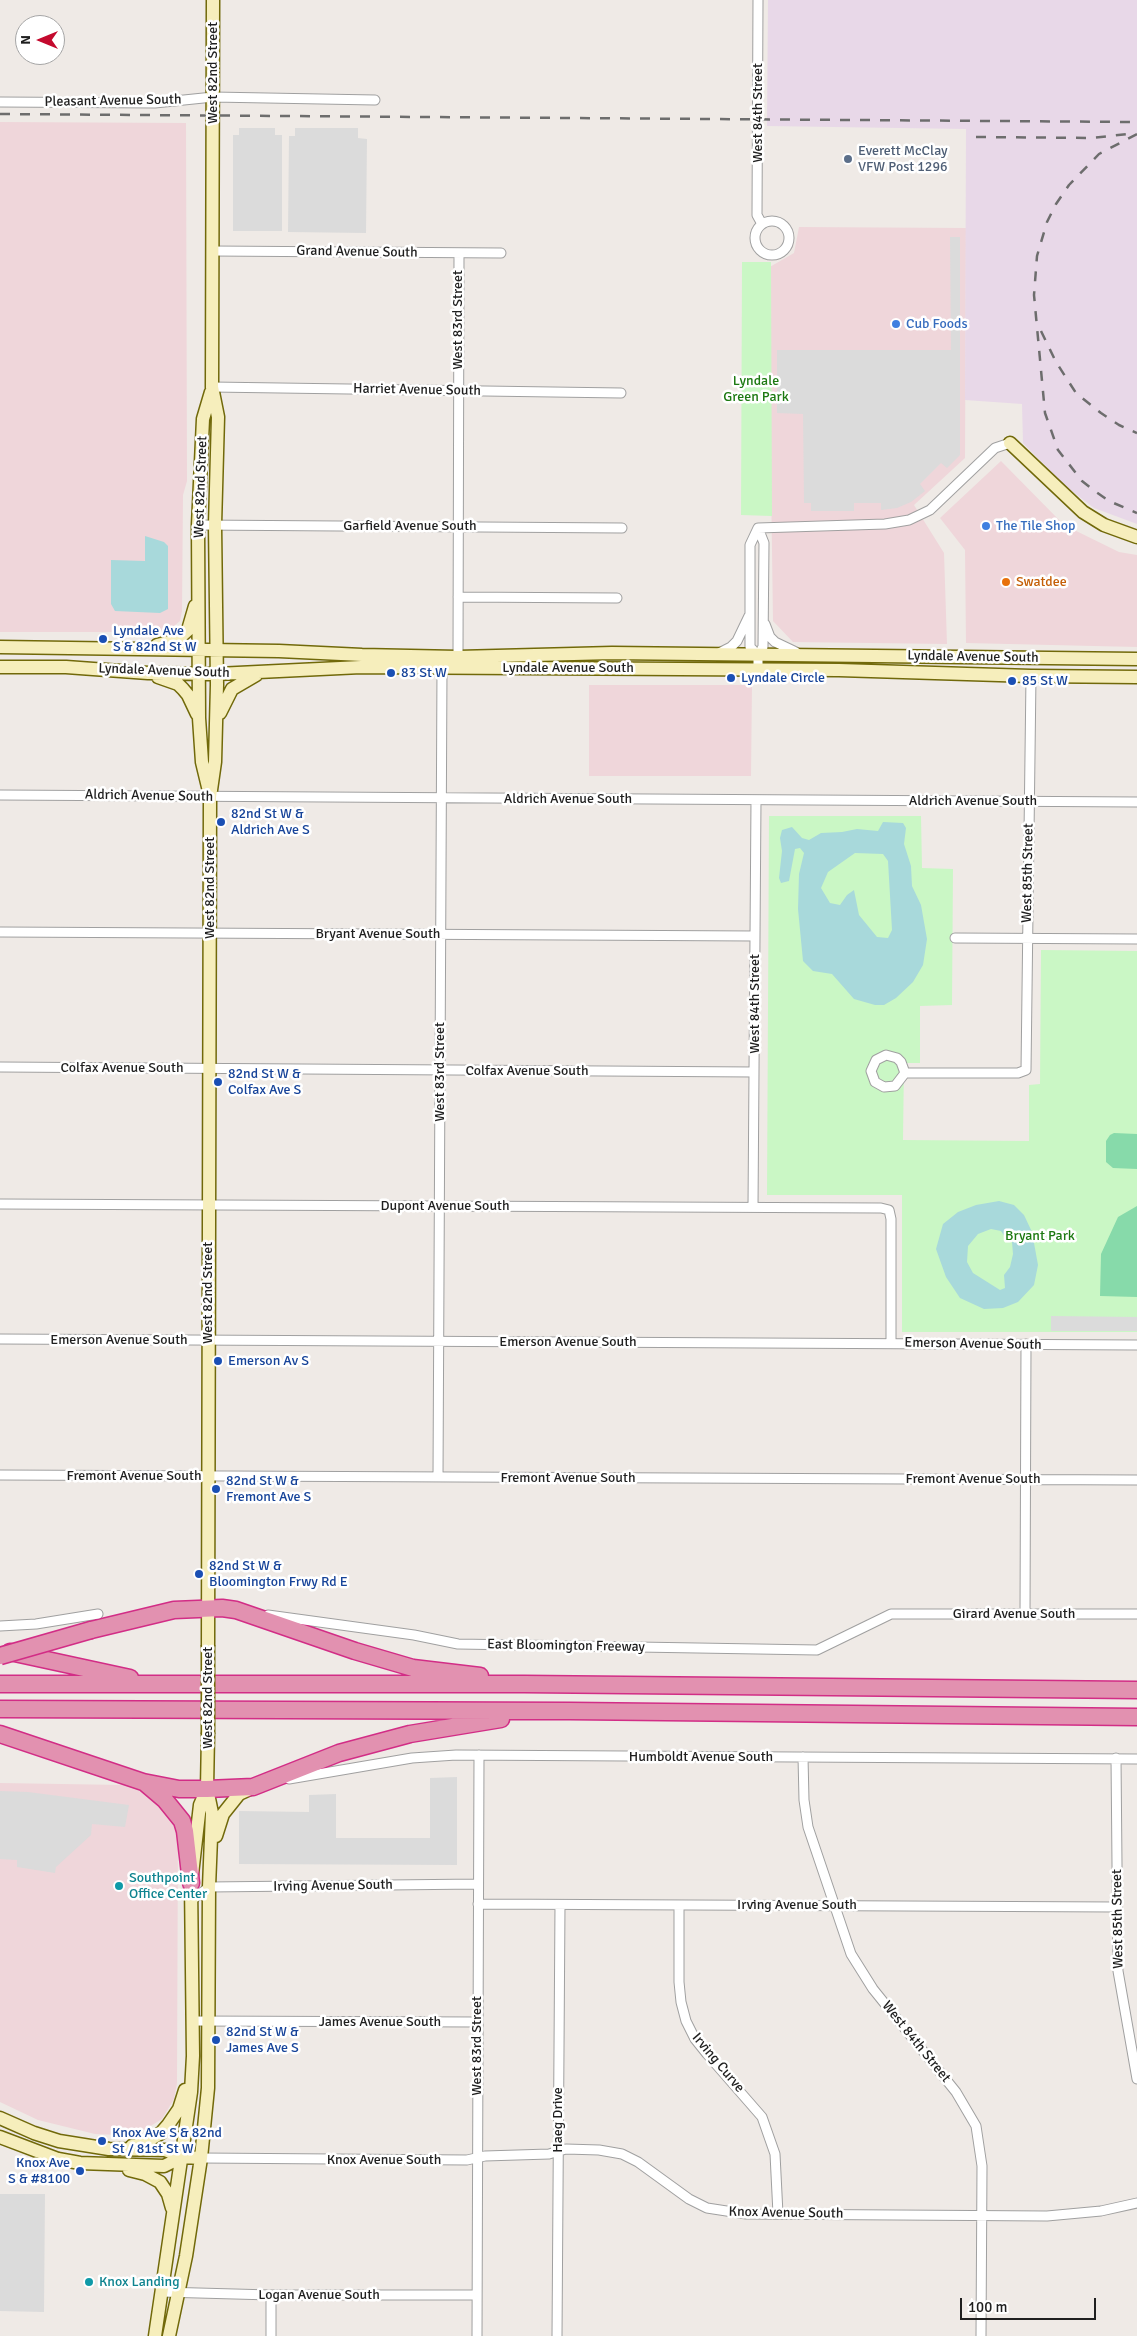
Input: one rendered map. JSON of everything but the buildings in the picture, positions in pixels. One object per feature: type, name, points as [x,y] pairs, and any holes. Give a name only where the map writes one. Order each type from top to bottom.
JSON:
[{"type":"highway","points":[[0,1656],[91,1630],[174,1610],[209,1608],[236,1610],[355,1652],[414,1668],[486,1676],[524,1684]]},
{"type":"highway","points":[[0,1651],[36,1656],[161,1685]]},
{"type":"highway","points":[[0,1684],[524,1684],[1137,1690]]},
{"type":"highway","points":[[0,1709],[570,1711],[1137,1717]]},
{"type":"highway","points":[[0,1734],[143,1782],[179,1789],[207,1789],[260,1785],[339,1753],[410,1734],[471,1723],[570,1711]]},
{"type":"highway","points":[[143,1782],[165,1800],[182,1821],[185,1831],[191,1883]]},
{"type":"street","name":"West 82nd Street","points":[[169,2336],[186,2256],[201,2158],[208,2088],[209,1887],[212,1813],[207,1789],[210,797],[215,762],[216,722],[215,525],[218,417],[212,387],[213,0]]},
{"type":"street","name":"West 84th Street","points":[[758,0],[757,215],[762,224]]},
{"type":"street","name":"Pleasant Avenue South","points":[[0,102],[155,103],[213,97],[375,100]]},
{"type":"street","name":"Grand Avenue South","points":[[212,251],[501,253]]},
{"type":"street","name":"West 83rd Street","points":[[458,253],[458,656]]},
{"type":"street","name":"West 82nd Street","points":[[210,797],[202,762],[199,718],[198,525],[204,418],[212,387]]},
{"type":"street","name":"Harriet Avenue South","points":[[212,387],[621,393]]},
{"type":"street","points":[[758,528],[885,524],[909,520],[930,510],[995,448],[1010,444],[1083,512],[1104,525],[1137,537]]},
{"type":"street","name":"Garfield Avenue South","points":[[198,525],[622,528]]},
{"type":"street","points":[[758,528],[750,545],[750,647],[758,655]]},
{"type":"street","points":[[758,528],[764,544],[763,647],[758,655],[758,670]]},
{"type":"street","points":[[148,648],[177,640],[188,630],[199,589]]},
{"type":"street","points":[[458,596],[617,598]]},
{"type":"street","points":[[714,654],[725,651],[737,641],[750,612]]},
{"type":"street","points":[[763,619],[768,632],[775,642],[805,655]]},
{"type":"street","name":"Lyndale Avenue South","points":[[0,647],[148,648],[458,656],[612,653],[1137,659]]},
{"type":"street","name":"Lyndale Avenue South","points":[[0,667],[66,667],[148,673],[199,674],[260,673],[361,667],[926,672],[1031,676],[1137,677]]},
{"type":"street","name":"West 83rd Street","points":[[438,1477],[442,668]]},
{"type":"street","points":[[148,673],[178,684],[188,695],[199,718]]},
{"type":"street","points":[[216,722],[224,701],[232,689],[260,673]]},
{"type":"street","name":"West 85th Street","points":[[905,1074],[1018,1073],[1026,1070],[1031,676]]},
{"type":"street","name":"Aldrich Avenue South","points":[[0,795],[1137,802]]},
{"type":"street","name":"West 84th Street","points":[[753,1207],[756,800]]},
{"type":"street","name":"Bryant Avenue South","points":[[0,932],[755,936]]},
{"type":"street","points":[[955,938],[1137,939]]},
{"type":"street","name":"Colfax Avenue South","points":[[0,1067],[754,1072]]},
{"type":"street","name":"Dupont Avenue South","points":[[0,1204],[881,1208],[889,1210],[891,1219],[891,1343]]},
{"type":"street","name":"Emerson Avenue South","points":[[0,1340],[1137,1345]]},
{"type":"street","points":[[1025,1614],[1026,1344]]},
{"type":"street","name":"Fremont Avenue South","points":[[0,1475],[1137,1480]]},
{"type":"street","name":"East Bloomington Freeway","points":[[236,1610],[414,1635],[458,1644],[817,1650],[891,1614]]},
{"type":"street","points":[[0,1626],[36,1624],[98,1614]]},
{"type":"street","name":"Girard Avenue South","points":[[891,1614],[1137,1614]]},
{"type":"street","name":"West 83rd Street","points":[[477,2336],[476,2158],[479,1755]]},
{"type":"street","name":"Humboldt Avenue South","points":[[260,1785],[412,1758],[479,1755],[1137,1759]]},
{"type":"street","name":"West 84th Street","points":[[803,1757],[804,1800],[808,1827],[833,1906],[851,1954],[861,1972],[967,2108],[976,2126],[981,2146],[981,2336]]},
{"type":"street","name":"West 85th Street","points":[[1116,1758],[1118,1971],[1137,2079]]},
{"type":"street","points":[[210,1865],[223,1814],[239,1794],[260,1785]]},
{"type":"street","name":"West 82nd Street","points":[[154,2336],[191,2092],[193,2056],[191,1883],[200,1805],[207,1789]]},
{"type":"street","name":"Irving Avenue South","points":[[209,1887],[478,1884]]},
{"type":"street","points":[[192,1900],[209,1887]]},
{"type":"street","name":"Irving Avenue South","points":[[478,1904],[1117,1907]]},
{"type":"street","name":"Haeg Drive","points":[[557,2336],[560,1905]]},
{"type":"street","name":"Irving Curve","points":[[679,1905],[679,1982],[681,2002],[686,2021],[694,2039],[762,2117],[775,2154],[778,2214]]},
{"type":"street","name":"James Avenue South","points":[[192,2022],[477,2022]]},
{"type":"street","points":[[109,2149],[143,2144],[160,2133],[168,2125],[183,2100],[193,2056]]},
{"type":"street","name":"Knox Avenue South","points":[[0,2118],[34,2133],[59,2141],[109,2149],[165,2150],[182,2157],[466,2160],[486,2156],[549,2154],[566,2149],[622,2154],[638,2162],[689,2199],[707,2208],[726,2212],[982,2216],[1074,2214],[1137,2203]]},
{"type":"street","name":"Knox Avenue South","points":[[0,2137],[58,2159],[110,2165],[164,2166],[182,2157]]},
{"type":"street","points":[[110,2165],[145,2174],[160,2182],[168,2194],[173,2216]]},
{"type":"street","name":"Logan Avenue South","points":[[162,2292],[271,2296],[477,2296]]},
{"type":"street","points":[[271,2296],[271,2336]]},
{"type":"shaded area","points":[[768,0],[1137,0],[1137,524],[1094,508],[1064,485],[1023,443],[1022,404],[965,400],[966,129],[767,126]]},
{"type":"shaded area","points":[[0,122],[186,123],[187,481],[183,495],[182,611],[180,621],[167,632],[0,632]]},
{"type":"shaded area","points":[[239,128],[275,128],[275,135],[282,135],[282,231],[233,231],[233,135],[239,135]]},
{"type":"shaded area","points":[[295,128],[358,128],[358,138],[367,139],[366,233],[288,232],[289,136],[295,136]]},
{"type":"shaded area","points":[[799,227],[966,228],[965,458],[914,505],[944,553],[947,644],[793,642],[773,621],[768,268],[794,253]]},
{"type":"shaded area","points":[[950,237],[960,237],[960,455],[947,468],[941,463],[920,484],[925,491],[911,502],[897,508],[881,510],[881,503],[854,503],[854,511],[811,511],[811,503],[804,503],[803,414],[777,413],[777,350],[951,350]]},
{"type":"shaded area","points":[[1001,461],[1064,525],[1119,552],[1137,555],[1137,647],[966,643],[965,550],[940,518]]},
{"type":"shaded area","points":[[589,685],[752,685],[751,776],[589,776]]},
{"type":"shaded area","points":[[1051,1316],[1137,1317],[1137,1331],[1051,1331]]},
{"type":"shaded area","points":[[457,1777],[457,1865],[239,1864],[239,1811],[309,1812],[309,1795],[336,1794],[336,1838],[430,1838],[430,1778]]},
{"type":"shaded area","points":[[0,1783],[123,1785],[142,1792],[156,1801],[178,1828],[177,2083],[174,2099],[162,2119],[144,2130],[120,2135],[95,2134],[38,2120],[0,2102]]},
{"type":"shaded area","points":[[0,1791],[28,1792],[129,1805],[125,1827],[92,1824],[91,1835],[56,1867],[55,1873],[17,1867],[17,1860],[0,1859]]},
{"type":"shaded area","points":[[0,2194],[45,2194],[44,2312],[0,2311]]},
{"type":"green space","name":"Lyndale Green Park","points":[[742,262],[771,262],[772,516],[741,515]]},
{"type":"green space","name":"Bryant Park","points":[[769,816],[921,816],[922,868],[953,869],[952,1005],[920,1006],[920,1063],[904,1063],[903,1140],[1029,1141],[1029,1085],[1040,1084],[1041,950],[1137,951],[1137,1332],[902,1332],[902,1195],[767,1195]]},
{"type":"green space","points":[[1114,1133],[1137,1134],[1137,1169],[1113,1168],[1106,1162],[1106,1141]]},
{"type":"green space","points":[[1137,1206],[1137,1297],[1100,1296],[1101,1254],[1118,1217]]},
{"type":"water","points":[[145,536],[164,542],[168,546],[168,609],[160,613],[115,611],[111,604],[111,560],[145,561]]},
{"type":"water","points":[[883,822],[903,823],[906,828],[904,844],[911,866],[912,886],[921,905],[927,939],[923,965],[913,982],[896,998],[884,1005],[875,1005],[854,999],[832,974],[813,971],[803,961],[798,909],[799,874],[804,853],[800,848],[795,849],[789,881],[781,883],[779,878],[782,830],[792,827],[802,838],[809,840],[821,833],[857,829],[878,831]],"holes":[[[855,853],[883,854],[888,861],[892,930],[888,938],[877,937],[859,915],[854,890],[847,895],[840,905],[830,903],[821,888],[828,872]]]},
{"type":"water","points":[[999,1201],[1014,1205],[1024,1215],[1032,1232],[1038,1265],[1034,1285],[1018,1302],[1003,1308],[984,1309],[960,1298],[946,1277],[936,1249],[943,1224],[958,1212],[976,1205]],"holes":[[[991,1229],[1001,1231],[1012,1242],[1013,1254],[1010,1267],[1004,1275],[1005,1288],[1000,1290],[973,1273],[967,1262],[968,1246],[978,1234]]]},
{"type":"railway","points":[[0,114],[1137,122]]},
{"type":"railway","points":[[976,137],[1091,138],[1128,134]]},
{"type":"railway","points":[[1137,134],[1099,154],[1069,185],[1056,204],[1047,222],[1037,256],[1034,295],[1045,413],[1058,450],[1082,481],[1109,501],[1137,513]]},
{"type":"railway","points":[[1041,331],[1056,362],[1076,393],[1119,425],[1137,433]]},
{"type":"place","name":"Everett McClay VFW Post 1296","points":[[848,159]]},
{"type":"place","name":"Cub Foods","points":[[896,324]]},
{"type":"place","name":"The Tile Shop","points":[[986,526]]},
{"type":"place","name":"Swatdee","points":[[1006,582]]},
{"type":"place","name":"Lyndale Ave S & 82nd St W","points":[[103,639]]},
{"type":"place","name":"83 St W","points":[[391,673]]},
{"type":"place","name":"Lyndale Circle","points":[[731,678]]},
{"type":"place","name":"85 St W","points":[[1012,681]]},
{"type":"place","name":"82nd St W & Aldrich Ave S","points":[[221,822]]},
{"type":"place","name":"82nd St W & Colfax Ave S","points":[[218,1082]]},
{"type":"place","name":"Emerson Av S","points":[[218,1361]]},
{"type":"place","name":"82nd St W & Fremont Ave S","points":[[216,1489]]},
{"type":"place","name":"82nd St W & Bloomington Frwy Rd E","points":[[199,1574]]},
{"type":"place","name":"Southpoint Office Center","points":[[119,1886]]},
{"type":"place","name":"82nd St W & James Ave S","points":[[216,2040]]},
{"type":"place","name":"Knox Ave S & 82nd St / 81st St W","points":[[102,2141]]},
{"type":"place","name":"Knox Ave S & #8100","points":[[80,2171]]},
{"type":"place","name":"Knox Landing","points":[[89,2282]]}]
